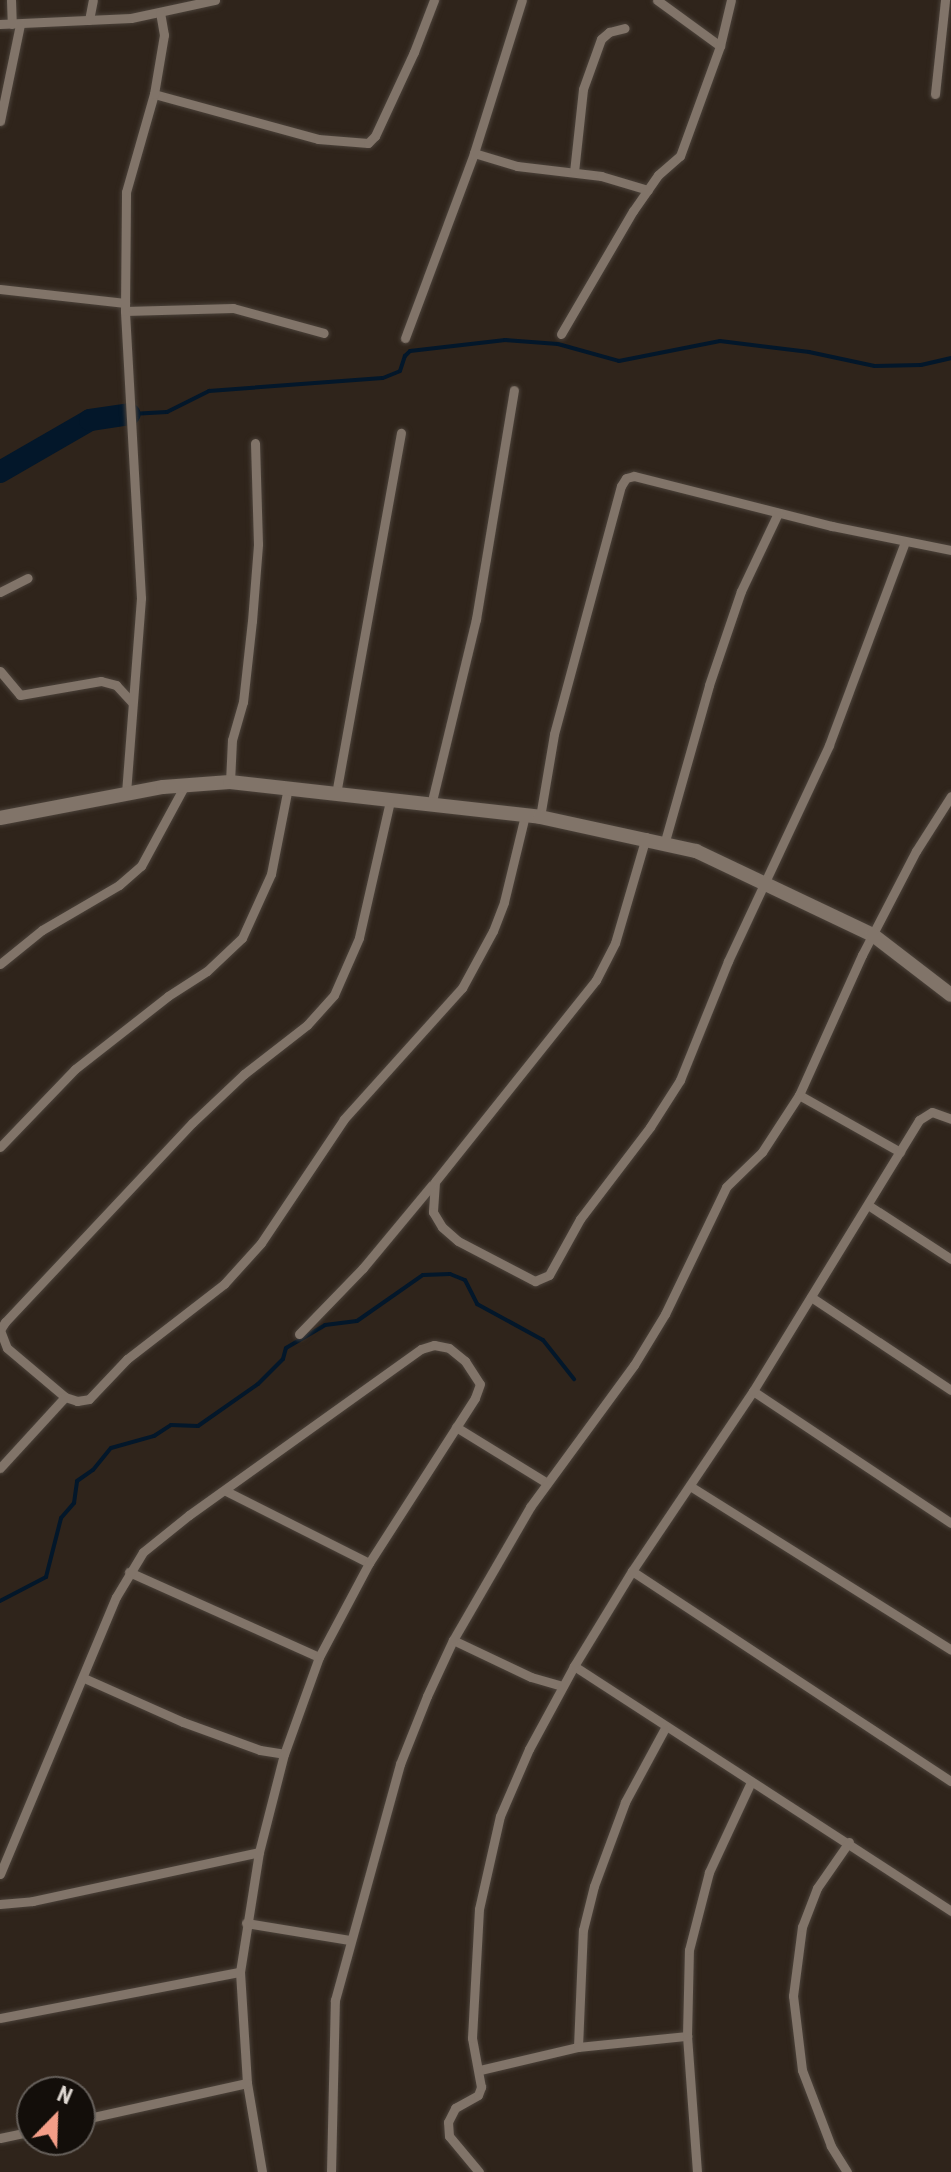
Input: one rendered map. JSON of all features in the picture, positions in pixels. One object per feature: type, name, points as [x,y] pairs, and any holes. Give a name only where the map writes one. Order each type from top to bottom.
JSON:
[{"type":"street","points":[[0,121],[16,24],[11,0]]},
{"type":"street","points":[[89,20],[93,0]]},
{"type":"street","points":[[0,24],[160,13],[215,0]]},
{"type":"street","points":[[154,94],[318,139],[368,143],[375,136],[414,52],[434,0]]},
{"type":"street","points":[[405,338],[474,153],[522,0]]},
{"type":"street","points":[[657,0],[720,46]]},
{"type":"street","points":[[561,334],[617,235],[658,175],[680,156],[720,46],[731,0]]},
{"type":"street","points":[[935,94],[945,0]]},
{"type":"street","points":[[126,793],[141,598],[125,307],[126,192],[154,94],[164,35],[160,13]]},
{"type":"street","points":[[574,172],[588,76],[601,39],[609,32],[625,28]]},
{"type":"street","points":[[474,153],[517,166],[601,176],[648,190]]},
{"type":"street","points":[[0,289],[125,307],[233,308],[324,333]]},
{"type":"street","points":[[431,805],[476,619],[514,390]]},
{"type":"street","points":[[336,794],[401,433]]},
{"type":"street","points":[[230,782],[232,740],[243,702],[258,544],[255,443]]},
{"type":"street","points":[[390,801],[359,938],[334,995],[307,1025],[244,1074],[192,1123],[11,1314],[0,1330],[7,1348],[65,1397],[77,1401],[89,1399],[127,1359],[224,1284],[269,1232],[344,1119],[462,988],[499,917],[532,816],[621,486],[626,478],[634,476],[778,513],[951,550]]},
{"type":"street","points":[[665,841],[705,699],[741,591],[778,513]]},
{"type":"street","points":[[435,1182],[433,1212],[442,1227],[458,1241],[516,1273],[543,1280],[590,1203],[637,1145],[680,1080],[728,961],[767,885],[829,745],[905,542]]},
{"type":"street","points":[[0,592],[28,578]]},
{"type":"street","points":[[0,671],[20,695],[101,681],[116,685],[132,702]]},
{"type":"street","points":[[0,818],[126,793],[186,784],[230,782],[532,816],[646,837],[696,851],[873,935],[951,995]]},
{"type":"street","points":[[0,964],[42,930],[119,885],[141,866],[186,784]]},
{"type":"street","points":[[0,1147],[75,1069],[168,996],[207,971],[242,938],[271,874],[288,787]]},
{"type":"street","points":[[331,2172],[335,2000],[400,1764],[453,1640],[547,1483],[634,1365],[665,1314],[726,1187],[762,1152],[799,1095],[873,935],[916,851],[951,796]]},
{"type":"street","points":[[299,1334],[354,1277],[435,1182],[602,971],[615,943],[646,837]]},
{"type":"street","points":[[799,1095],[900,1152]]},
{"type":"street","points":[[479,2172],[453,2143],[448,2122],[455,2108],[478,2095],[482,2081],[472,2038],[479,1909],[500,1816],[529,1749],[574,1666],[632,1571],[753,1391],[900,1152],[925,1115],[932,1112],[951,1119]]},
{"type":"street","points":[[868,1205],[951,1259]]},
{"type":"street","points":[[811,1297],[951,1390]]},
{"type":"street","points":[[0,1874],[32,1791],[129,1572],[157,1539],[421,1349],[434,1345],[449,1348],[465,1361],[480,1384],[369,1563],[319,1657],[284,1754],[259,1852],[240,1972],[247,2083],[262,2172]]},
{"type":"street","points":[[753,1391],[951,1523]]},
{"type":"street","points":[[0,1468],[65,1397]]},
{"type":"street","points":[[456,1427],[547,1483]]},
{"type":"street","points":[[690,1486],[951,1650]]},
{"type":"street","points":[[226,1491],[369,1563]]},
{"type":"street","points":[[632,1571],[951,1781]]},
{"type":"street","points":[[129,1572],[319,1657]]},
{"type":"street","points":[[453,1640],[531,1677],[563,1686]]},
{"type":"street","points":[[574,1666],[951,1911]]},
{"type":"street","points":[[84,1678],[183,1722],[260,1750],[284,1754]]},
{"type":"street","points":[[578,2047],[583,1930],[594,1886],[625,1802],[665,1728]]},
{"type":"street","points":[[697,2172],[687,2036],[689,1950],[717,1850],[751,1782]]},
{"type":"street","points":[[847,2172],[826,2135],[802,2070],[793,1996],[802,1927],[817,1888],[849,1842]]},
{"type":"street","points":[[0,1904],[54,1897],[259,1852]]},
{"type":"street","points":[[246,1923],[350,1940]]},
{"type":"street","points":[[0,2018],[240,1972]]},
{"type":"street","points":[[480,2070],[578,2047],[687,2036]]},
{"type":"street","points":[[96,2116],[247,2083]]},
{"type":"waterway","points":[[131,414],[167,412],[209,391],[383,378],[400,371],[410,351],[505,340],[558,344],[619,361],[720,341],[809,352],[875,366],[921,365],[951,358]]},
{"type":"waterway","points":[[0,472],[90,420],[130,414]]},
{"type":"waterway","points":[[0,1601],[46,1577],[61,1518],[74,1503],[77,1481],[93,1470],[111,1448],[154,1436],[171,1425],[198,1426],[258,1384],[283,1359],[286,1348],[325,1325],[357,1321],[423,1275],[450,1274],[465,1280],[477,1304],[543,1340],[574,1379]]}]
